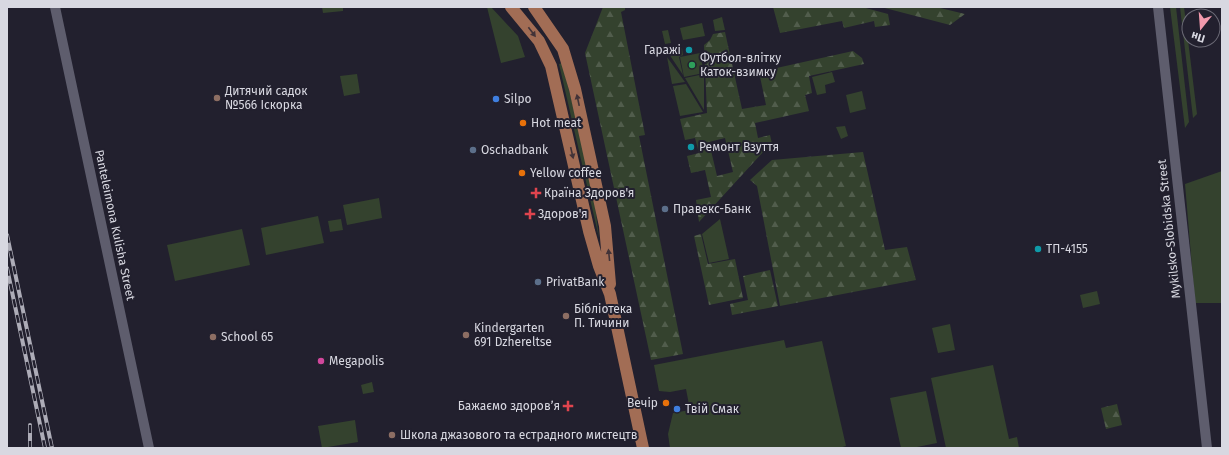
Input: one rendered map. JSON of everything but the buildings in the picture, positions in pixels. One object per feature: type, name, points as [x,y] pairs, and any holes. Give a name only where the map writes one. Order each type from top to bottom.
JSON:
[{"type":"main road","points":[[511,7],[538,40],[550,66],[589,231],[599,266],[610,294],[642,448]]},
{"type":"main road","points":[[534,7],[563,49],[575,88],[605,226],[609,260],[610,294]]},
{"type":"street","name":"Panteleimona Kulisha Street","points":[[56,7],[149,448]]},
{"type":"street","name":"Mykilsko-Slobidska Street","points":[[1158,7],[1207,448]]},
{"type":"green space","points":[[322,7],[343,7],[343,11],[323,13]]},
{"type":"green space","points":[[487,7],[491,7],[518,36],[525,57],[501,63]]},
{"type":"green space","points":[[603,7],[625,7],[625,10],[621,12],[645,135],[639,136],[683,354],[651,360],[585,53]]},
{"type":"green space","points":[[773,7],[862,7],[888,14],[890,25],[875,27],[874,21],[844,28],[842,21],[780,33]]},
{"type":"green space","points":[[881,7],[936,7],[965,14],[950,25]]},
{"type":"green space","points":[[1170,7],[1176,7],[1189,122],[1185,128]]},
{"type":"green space","points":[[722,17],[725,30],[715,31],[713,20]]},
{"type":"green space","points":[[702,23],[705,36],[683,40],[680,28]]},
{"type":"green space","points":[[668,30],[671,43],[665,44],[662,31]]},
{"type":"green space","points":[[725,32],[742,109],[766,105],[759,72],[853,51],[862,58],[864,64],[809,76],[812,93],[805,95],[809,111],[755,123],[758,138],[770,135],[773,148],[765,150],[699,222],[696,200],[711,197],[705,170],[691,173],[687,156],[699,153],[695,138],[685,140],[680,119],[707,113],[704,45],[710,40],[713,34]],"holes":[[[725,138],[733,172],[717,176],[709,142]]]},
{"type":"green space","points":[[682,48],[683,55],[679,57],[683,75],[667,51]]},
{"type":"green space","points":[[1185,48],[1189,48],[1197,114],[1193,118]]},
{"type":"green space","name":"Футбол-влітку Каток-взимку","points":[[700,53],[704,73],[684,77],[680,57]]},
{"type":"green space","points":[[667,57],[685,82],[672,84]]},
{"type":"green space","points":[[562,63],[592,180],[599,238],[559,64]]},
{"type":"green space","points":[[832,72],[835,82],[825,85],[826,93],[817,95],[812,77]]},
{"type":"green space","points":[[357,74],[360,93],[344,96],[340,76]]},
{"type":"green space","points":[[704,74],[704,110],[685,78]]},
{"type":"green space","points":[[686,84],[703,112],[680,116],[673,86]]},
{"type":"green space","points":[[862,91],[866,109],[850,113],[846,95]]},
{"type":"green space","points":[[845,126],[848,136],[841,139],[836,127]]},
{"type":"green space","points":[[863,152],[885,250],[907,247],[916,280],[780,306],[757,186],[750,180],[772,160]]},
{"type":"green space","points":[[1222,171],[1222,303],[1195,303],[1185,184]]},
{"type":"green space","points":[[379,198],[382,218],[347,225],[343,205]]},
{"type":"green space","points":[[318,216],[324,243],[266,255],[261,228]]},
{"type":"green space","points":[[341,219],[343,230],[330,232],[328,221]]},
{"type":"green space","points":[[720,219],[729,259],[709,263],[702,234]]},
{"type":"green space","points":[[242,229],[250,265],[175,281],[167,245]]},
{"type":"green space","points":[[701,234],[708,264],[735,259],[743,298],[709,305],[694,236]]},
{"type":"green space","points":[[770,270],[778,306],[732,315],[730,304],[748,300],[743,276]]},
{"type":"green space","points":[[1097,291],[1100,304],[1083,308],[1080,295]]},
{"type":"green space","points":[[950,324],[955,350],[938,353],[932,328]]},
{"type":"green space","points":[[784,340],[786,348],[822,341],[846,446],[839,448],[670,448],[668,434],[673,413],[690,410],[686,389],[670,392],[659,391],[654,365]]},
{"type":"green space","points":[[993,365],[1009,439],[1017,437],[1019,448],[946,448],[931,378]]},
{"type":"green space","points":[[372,382],[374,392],[363,394],[361,385]]},
{"type":"green space","points":[[926,391],[937,443],[912,448],[901,448],[890,398]]},
{"type":"green space","points":[[1117,404],[1122,425],[1106,429],[1101,408]]},
{"type":"green space","points":[[355,420],[358,442],[322,448],[318,426]]},
{"type":"railway","points":[[7,235],[52,448]]},
{"type":"railway","points":[[7,268],[45,448]]},
{"type":"railway","points":[[30,425],[30,448]]},
{"type":"place","name":"Гаражі","points":[[689,50]]},
{"type":"place","name":"Футбол-влітку Каток-взимку","points":[[692,65]]},
{"type":"place","name":"Дитячий садок №566 Іскорка","points":[[217,98]]},
{"type":"place","name":"Silpo","points":[[496,99]]},
{"type":"place","name":"Hot meat","points":[[523,123]]},
{"type":"place","name":"Ремонт Взуття","points":[[691,147]]},
{"type":"place","name":"Oschadbank","points":[[473,150]]},
{"type":"place","name":"Yellow coffee","points":[[522,173]]},
{"type":"place","name":"Країна Здоров'я","points":[[536,193]]},
{"type":"place","name":"Правекс-Банк","points":[[665,209]]},
{"type":"place","name":"Здоров'я","points":[[530,214]]},
{"type":"place","name":"ТП-4155","points":[[1038,249]]},
{"type":"place","name":"PrivatBank","points":[[538,282]]},
{"type":"place","name":"Бібліотека П. Тичини","points":[[566,316]]},
{"type":"place","name":"Kindergarten 691 Dzhereltse","points":[[466,335]]},
{"type":"place","name":"School 65","points":[[213,337]]},
{"type":"place","name":"Megapolis","points":[[321,361]]},
{"type":"place","name":"Вечір","points":[[666,403]]},
{"type":"place","name":"Бажаємо здоровʼя","points":[[568,406]]},
{"type":"place","name":"Твій Смак","points":[[677,409]]},
{"type":"place","name":"Школа джазового та естрадного мистецтв","points":[[392,435]]}]
